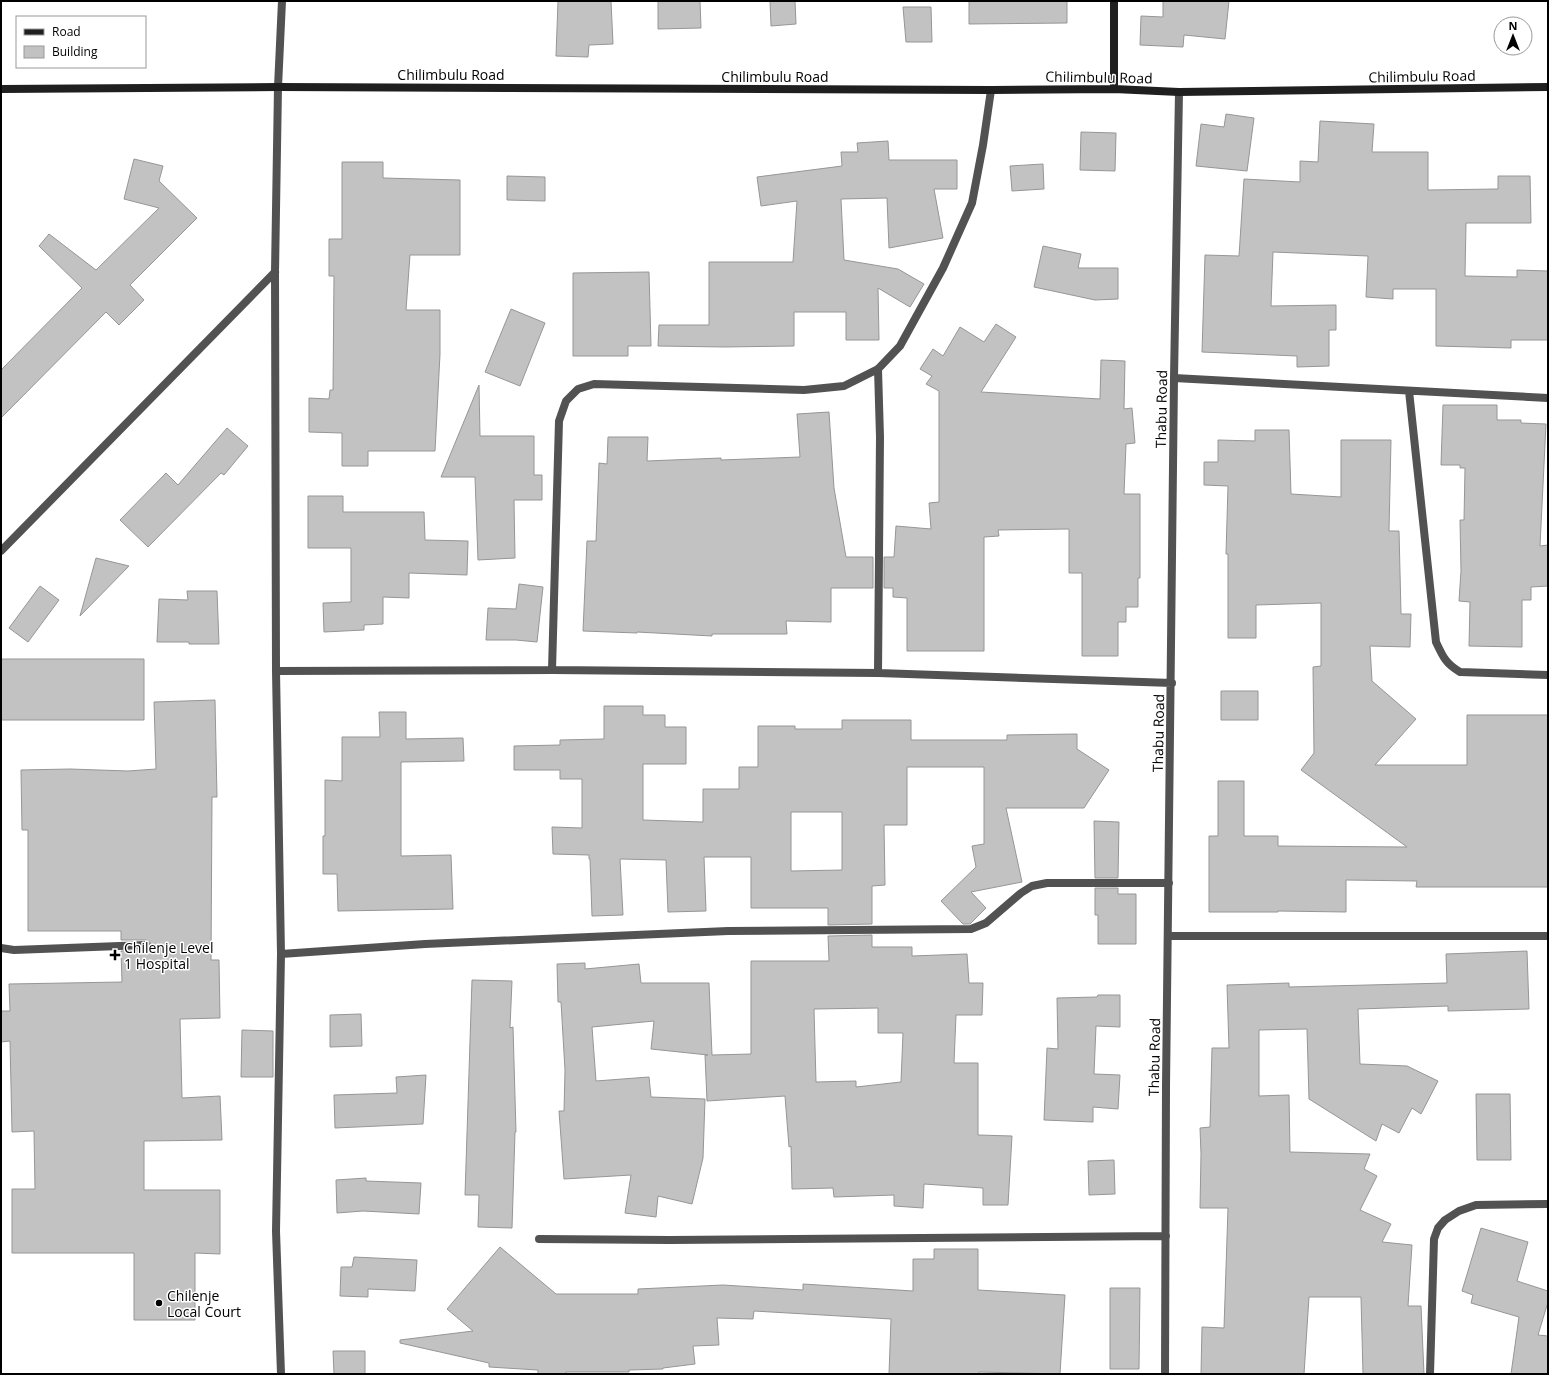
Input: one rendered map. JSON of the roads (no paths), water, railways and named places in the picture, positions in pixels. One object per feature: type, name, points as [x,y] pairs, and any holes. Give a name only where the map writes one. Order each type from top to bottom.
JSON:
[{"type":"main road","points":[[1114,1],[1114,89]]},
{"type":"main road","name":"Chilimbulu Road","points":[[1,89],[278,87],[991,90],[1114,89],[1179,92],[1548,87]]},
{"type":"street","points":[[281,1374],[276,1230],[280,954],[276,671],[275,272],[278,87],[282,1]]},
{"type":"street","points":[[552,670],[560,421],[566,401],[578,389],[594,384],[804,390],[844,386],[878,369],[900,346],[943,268],[972,203],[984,145],[991,90]]},
{"type":"street","name":"Thabu Road","points":[[1165,1374],[1166,1088],[1172,683],[1174,378],[1179,92]]},
{"type":"street","points":[[1,551],[275,272]]},
{"type":"street","points":[[878,369],[880,437],[878,673]]},
{"type":"street","points":[[1174,378],[1548,398]]},
{"type":"street","points":[[1410,391],[1436,642],[1442,656],[1450,666],[1460,672],[1548,675]]},
{"type":"street","points":[[276,671],[552,670],[878,673],[1172,683]]},
{"type":"street","points":[[280,954],[425,944],[728,931],[971,929],[986,923],[1021,893],[1032,886],[1047,883],[1169,883]]},
{"type":"street","points":[[1169,936],[1548,936]]},
{"type":"street","points":[[1,948],[14,950],[146,945]]},
{"type":"street","points":[[1430,1374],[1434,1239],[1438,1228],[1445,1220],[1459,1211],[1476,1204],[1548,1204]]},
{"type":"street","points":[[539,1239],[670,1240],[1166,1236]]},
{"type":"place","name":"Chilenje Level 1 Hospital","points":[[115,955]]},
{"type":"place","name":"Chilenje Local Court","points":[[159,1303]]}]
